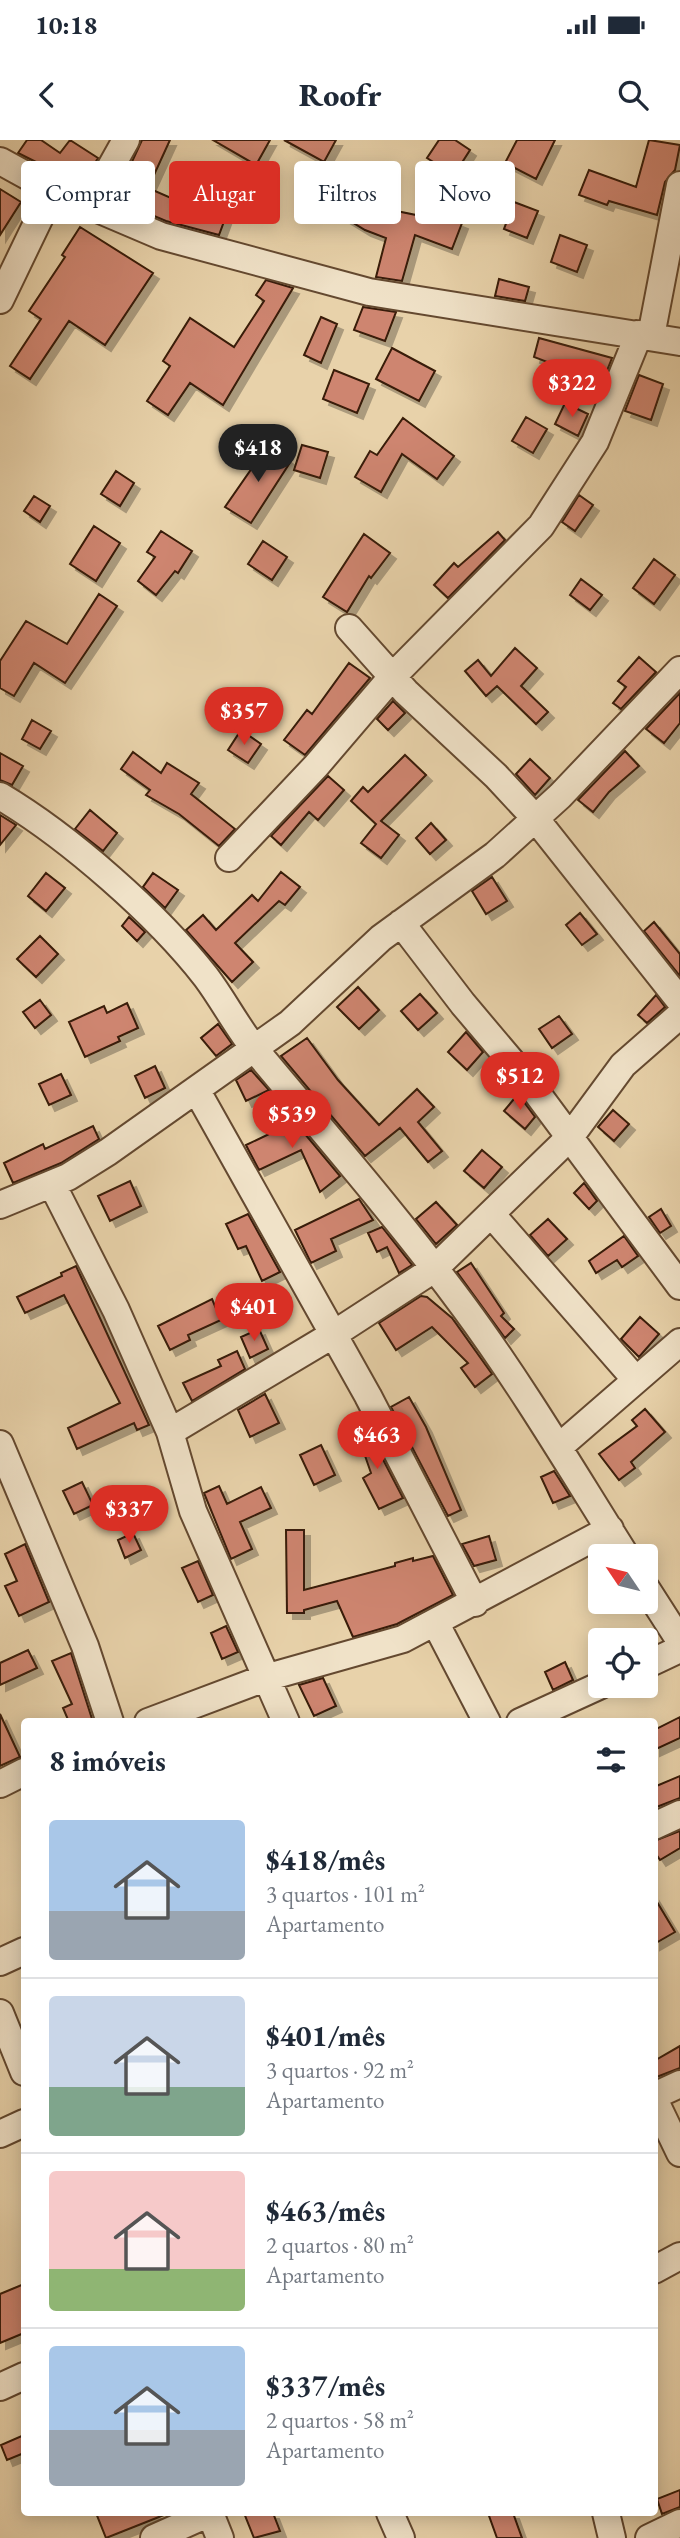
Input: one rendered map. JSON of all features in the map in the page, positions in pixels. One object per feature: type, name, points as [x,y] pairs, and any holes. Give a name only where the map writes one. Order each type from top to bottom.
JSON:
[{"type":"street","points":[[114,161],[126,140]]},
{"type":"street","points":[[0,161],[21,172]]},
{"type":"street","points":[[229,858],[316,766],[391,677],[541,526],[595,442],[645,335],[680,185]]},
{"type":"street","points":[[0,300],[37,224]]},
{"type":"street","points":[[132,224],[161,236],[369,292],[680,342]]},
{"type":"street","points":[[349,628],[391,677],[496,776],[535,818],[680,1001]]},
{"type":"street","points":[[0,1205],[52,1184],[108,1152],[290,1023],[346,968],[401,923],[495,855],[535,818],[680,670]]},
{"type":"street","points":[[0,796],[34,816],[93,865],[163,930],[206,977],[254,1049],[434,1269],[527,1396],[619,1544]]},
{"type":"street","points":[[401,923],[570,1137],[680,1286]]},
{"type":"street","points":[[170,1432],[334,1334],[434,1269],[570,1137],[623,1065],[680,1015]]},
{"type":"street","points":[[197,1091],[334,1334],[475,1603]]},
{"type":"street","points":[[52,1184],[116,1310],[170,1432],[193,1511],[284,1718]]},
{"type":"street","points":[[492,1215],[636,1380]]},
{"type":"street","points":[[559,1447],[680,1342]]},
{"type":"street","points":[[0,1444],[85,1646],[109,1718]]},
{"type":"street","points":[[159,1718],[265,1678],[403,1639],[610,1529]]},
{"type":"street","points":[[658,1607],[680,1641]]},
{"type":"street","points":[[435,1622],[485,1718]]},
{"type":"street","points":[[658,1659],[680,1649]]},
{"type":"street","points":[[529,1718],[588,1691]]},
{"type":"street","points":[[0,1784],[21,1774]]},
{"type":"street","points":[[658,1824],[680,1814]]},
{"type":"street","points":[[0,1962],[21,1952]]},
{"type":"street","points":[[0,2013],[21,2065]]},
{"type":"street","points":[[658,2095],[680,2084]]},
{"type":"street","points":[[658,2106],[680,2153]]},
{"type":"street","points":[[0,2134],[21,2124]]},
{"type":"street","points":[[658,2268],[680,2256]]},
{"type":"street","points":[[0,2387],[21,2377]]},
{"type":"street","points":[[153,2538],[203,2516]]},
{"type":"street","points":[[211,2516],[220,2538]]},
{"type":"street","points":[[391,2516],[401,2538]]},
{"type":"street","points":[[607,2516],[612,2538]]},
{"type":"street","points":[[649,2538],[680,2523]]},
{"type":"building","points":[[27,140],[41,140],[60,153],[70,140],[98,158],[96,161],[34,161],[18,153]]},
{"type":"building","points":[[142,140],[170,140],[155,173],[155,161],[132,161]]},
{"type":"building","points":[[213,140],[270,140],[258,161],[249,161]]},
{"type":"building","points":[[284,140],[336,140],[322,161]]},
{"type":"building","points":[[439,140],[455,140],[470,150],[463,161],[432,161],[427,158]]},
{"type":"building","points":[[517,140],[555,140],[536,179],[515,168],[515,161],[506,161]]},
{"type":"building","points":[[649,140],[680,145],[675,170],[665,182],[657,215],[609,201],[607,205],[579,195],[589,170],[636,187]]},
{"type":"building","points":[[0,189],[21,202],[0,235]]},
{"type":"building","points":[[155,191],[169,197],[169,222],[155,216]]},
{"type":"building","points":[[515,202],[538,211],[527,238],[504,229],[506,224],[515,224]]},
{"type":"building","points":[[401,212],[415,215],[415,224],[462,224],[452,249],[415,235],[402,281],[376,277],[386,238],[355,224],[401,224]]},
{"type":"building","points":[[177,224],[223,224],[219,235]]},
{"type":"building","points":[[80,227],[153,273],[105,345],[69,321],[30,379],[10,366],[41,319],[29,311],[65,257],[62,255]]},
{"type":"building","points":[[560,235],[587,245],[577,272],[551,262]]},
{"type":"building","points":[[499,279],[529,287],[525,301],[495,296]]},
{"type":"building","points":[[266,280],[293,288],[223,405],[190,383],[168,415],[147,401],[170,366],[163,361],[190,318],[234,347],[264,301],[256,295]]},
{"type":"building","points":[[363,307],[396,312],[385,341],[354,330]]},
{"type":"building","points":[[321,317],[337,324],[321,363],[304,355]]},
{"type":"building","points":[[539,338],[612,358],[602,383],[534,357]]},
{"type":"building","points":[[392,348],[435,371],[419,401],[376,379]]},
{"type":"building","points":[[334,370],[369,384],[357,413],[323,399]]},
{"type":"building","points":[[639,375],[663,384],[651,420],[625,411]]},
{"type":"building","points":[[565,403],[588,414],[578,436],[555,424]]},
{"type":"building","points":[[526,417],[547,429],[533,453],[512,441]]},
{"type":"building","points":[[403,418],[454,456],[437,479],[402,454],[381,492],[355,477],[370,451],[377,455]]},
{"type":"building","points":[[268,445],[291,461],[251,523],[225,507]]},
{"type":"building","points":[[302,445],[328,452],[320,478],[294,470]]},
{"type":"building","points":[[116,471],[134,483],[120,506],[101,494]]},
{"type":"building","points":[[579,495],[593,505],[575,531],[562,522]]},
{"type":"building","points":[[34,496],[50,506],[40,522],[24,511]]},
{"type":"building","points":[[94,526],[120,543],[96,581],[70,564]]},
{"type":"building","points":[[161,531],[192,551],[178,573],[175,571],[156,595],[138,581],[155,557],[147,552]]},
{"type":"building","points":[[498,532],[505,540],[448,598],[434,585],[454,563],[458,567]]},
{"type":"building","points":[[364,534],[390,553],[371,578],[369,576],[347,612],[323,597]]},
{"type":"building","points":[[263,541],[287,557],[272,580],[248,564]]},
{"type":"building","points":[[654,559],[675,575],[654,604],[633,588]]},
{"type":"building","points":[[581,579],[602,595],[590,610],[570,595]]},
{"type":"building","points":[[99,594],[117,606],[65,683],[34,663],[14,696],[0,688],[0,661],[26,621],[67,644]]},
{"type":"building","points":[[515,648],[537,668],[521,686],[548,712],[536,724],[497,686],[486,696],[465,671],[478,660],[491,676]]},
{"type":"building","points":[[639,657],[656,672],[621,709],[613,703],[626,687],[618,681]]},
{"type":"building","points":[[349,663],[370,678],[305,755],[284,740],[307,710],[312,714]]},
{"type":"building","points":[[680,693],[680,723],[664,743],[646,729]]},
{"type":"building","points":[[393,701],[405,713],[388,730],[377,719]]},
{"type":"building","points":[[32,720],[51,731],[40,749],[22,739]]},
{"type":"building","points":[[241,730],[261,744],[248,763],[228,750]]},
{"type":"building","points":[[625,751],[639,766],[609,792],[593,812],[578,800]]},
{"type":"building","points":[[133,752],[161,773],[167,763],[199,783],[191,794],[235,829],[219,846],[179,814],[146,795],[150,790],[121,769]]},
{"type":"building","points":[[0,753],[23,766],[12,785],[0,780]]},
{"type":"building","points":[[405,755],[426,775],[381,821],[399,835],[381,858],[361,843],[376,824],[351,801],[363,787],[368,792]]},
{"type":"building","points":[[530,759],[550,778],[535,795],[516,774]]},
{"type":"building","points":[[328,776],[344,790],[318,820],[309,812],[281,845],[271,836]]},
{"type":"building","points":[[90,810],[117,833],[103,851],[75,829]]},
{"type":"building","points":[[0,815],[16,825],[0,845]]},
{"type":"building","points":[[431,823],[446,840],[430,854],[416,838]]},
{"type":"building","points":[[281,872],[300,887],[285,905],[279,901],[235,943],[253,962],[232,982],[186,930],[203,915],[216,930],[252,895],[258,901]]},
{"type":"building","points":[[46,873],[65,888],[46,911],[28,896]]},
{"type":"building","points":[[153,873],[178,890],[165,908],[143,887]]},
{"type":"building","points":[[492,877],[507,901],[486,914],[472,891]]},
{"type":"building","points":[[580,913],[597,934],[582,945],[566,925]]},
{"type":"building","points":[[129,917],[145,932],[137,941],[122,926]]},
{"type":"building","points":[[654,922],[680,954],[680,976],[644,931]]},
{"type":"building","points":[[40,936],[58,954],[36,977],[17,959]]},
{"type":"building","points":[[358,987],[379,1010],[359,1029],[337,1007]]},
{"type":"building","points":[[420,994],[437,1013],[418,1030],[401,1011]]},
{"type":"building","points":[[656,995],[665,1007],[647,1023],[638,1015]]},
{"type":"building","points":[[40,1000],[51,1015],[35,1028],[23,1012]]},
{"type":"building","points":[[127,1003],[138,1028],[118,1037],[120,1041],[85,1057],[69,1022],[104,1006],[107,1013]]},
{"type":"building","points":[[559,1016],[572,1034],[552,1048],[539,1029]]},
{"type":"building","points":[[218,1024],[232,1044],[216,1056],[201,1038]]},
{"type":"building","points":[[466,1032],[483,1052],[467,1070],[448,1052]]},
{"type":"building","points":[[307,1038],[338,1080],[379,1125],[417,1089],[434,1107],[418,1122],[442,1151],[428,1162],[400,1128],[365,1156],[281,1056]]},
{"type":"building","points":[[155,1066],[165,1088],[145,1098],[135,1076]]},
{"type":"building","points":[[251,1070],[269,1090],[246,1101],[236,1080]]},
{"type":"building","points":[[61,1074],[71,1095],[49,1105],[39,1084]]},
{"type":"building","points":[[270,1092],[340,1176],[320,1192],[301,1150],[259,1170],[246,1145],[286,1126]]},
{"type":"building","points":[[518,1094],[535,1117],[525,1129],[504,1111]]},
{"type":"building","points":[[613,1110],[629,1124],[614,1141],[598,1127]]},
{"type":"building","points":[[93,1126],[99,1139],[61,1163],[13,1183],[4,1163],[43,1144],[45,1149]]},
{"type":"building","points":[[482,1150],[502,1167],[484,1188],[464,1171]]},
{"type":"building","points":[[130,1181],[141,1206],[110,1221],[98,1196]]},
{"type":"building","points":[[584,1183],[597,1201],[589,1209],[574,1193]]},
{"type":"building","points":[[359,1199],[373,1220],[331,1239],[336,1251],[311,1263],[295,1230]]},
{"type":"building","points":[[436,1202],[457,1225],[436,1244],[416,1219]]},
{"type":"building","points":[[661,1209],[671,1226],[660,1233],[649,1217]]},
{"type":"building","points":[[248,1214],[280,1272],[262,1281],[246,1246],[238,1249],[226,1224]]},
{"type":"building","points":[[548,1219],[567,1239],[548,1256],[530,1235]]},
{"type":"building","points":[[382,1227],[412,1265],[399,1273],[387,1247],[377,1252],[368,1233]]},
{"type":"building","points":[[624,1236],[638,1256],[622,1267],[617,1260],[596,1273],[589,1261]]},
{"type":"building","points":[[471,1263],[504,1313],[501,1316],[514,1329],[505,1338],[457,1272]]},
{"type":"building","points":[[76,1266],[149,1425],[137,1430],[134,1423],[77,1449],[68,1428],[120,1403],[64,1295],[25,1313],[17,1297],[62,1276],[61,1273]]},
{"type":"building","points":[[421,1296],[427,1297],[452,1318],[492,1374],[475,1387],[461,1368],[468,1363],[432,1327],[396,1350],[379,1323]]},
{"type":"building","points":[[212,1299],[221,1320],[188,1335],[190,1340],[170,1350],[158,1326]]},
{"type":"building","points":[[640,1317],[659,1334],[639,1357],[621,1339]]},
{"type":"building","points":[[259,1329],[268,1349],[250,1358],[241,1337]]},
{"type":"building","points":[[237,1351],[245,1369],[192,1401],[183,1383],[221,1366],[218,1360]]},
{"type":"building","points":[[265,1394],[279,1423],[250,1437],[238,1410]]},
{"type":"building","points":[[409,1397],[426,1427],[461,1510],[448,1516],[391,1407]]},
{"type":"building","points":[[645,1409],[665,1432],[631,1462],[635,1468],[619,1480],[599,1454],[637,1426],[632,1420]]},
{"type":"building","points":[[363,1421],[403,1498],[379,1509],[363,1478],[371,1473],[354,1424]]},
{"type":"building","points":[[321,1445],[335,1475],[314,1485],[300,1455]]},
{"type":"building","points":[[554,1471],[570,1496],[553,1503],[541,1477]]},
{"type":"building","points":[[82,1482],[93,1505],[74,1514],[63,1491]]},
{"type":"building","points":[[219,1486],[227,1504],[261,1487],[271,1508],[240,1522],[252,1549],[231,1559],[204,1493]]},
{"type":"building","points":[[286,1530],[304,1530],[304,1590],[395,1566],[395,1563],[413,1558],[413,1561],[433,1556],[453,1595],[397,1624],[353,1637],[337,1601],[304,1610],[304,1613],[287,1613]]},
{"type":"building","points":[[133,1533],[141,1550],[125,1558],[118,1540]]},
{"type":"building","points":[[489,1536],[496,1560],[474,1566],[462,1544]]},
{"type":"building","points":[[25,1544],[49,1602],[19,1616],[5,1586],[17,1581],[5,1554]]},
{"type":"building","points":[[198,1561],[213,1595],[198,1602],[182,1568]]},
{"type":"building","points":[[226,1626],[238,1652],[222,1659],[211,1633]]},
{"type":"building","points":[[28,1650],[37,1668],[0,1685],[0,1663]]},
{"type":"building","points":[[71,1653],[92,1718],[67,1718],[63,1708],[72,1704],[52,1661]]},
{"type":"building","points":[[565,1662],[573,1680],[553,1690],[545,1672]]},
{"type":"building","points":[[323,1678],[336,1706],[314,1716],[299,1685]]},
{"type":"building","points":[[0,1714],[20,1757],[0,1766]]},
{"type":"building","points":[[680,1717],[680,1738],[658,1748],[658,1728]]},
{"type":"building","points":[[680,1776],[680,1798],[658,1806],[658,1785]]},
{"type":"building","points":[[680,1831],[680,1848],[660,1860],[658,1839]]},
{"type":"building","points":[[658,1904],[675,1932],[658,1942]]},
{"type":"building","points":[[680,2046],[680,2068],[658,2076],[658,2059]]},
{"type":"building","points":[[21,2285],[21,2334],[0,2343],[0,2294]]},
{"type":"building","points":[[21,2436],[21,2454],[7,2460],[1,2445]]},
{"type":"building","points":[[680,2490],[680,2507],[662,2514],[658,2499]]},
{"type":"building","points":[[97,2516],[161,2516],[106,2538]]},
{"type":"building","points":[[245,2516],[274,2516],[280,2531],[254,2538]]},
{"type":"building","points":[[489,2516],[514,2516],[522,2538],[497,2538]]}]
